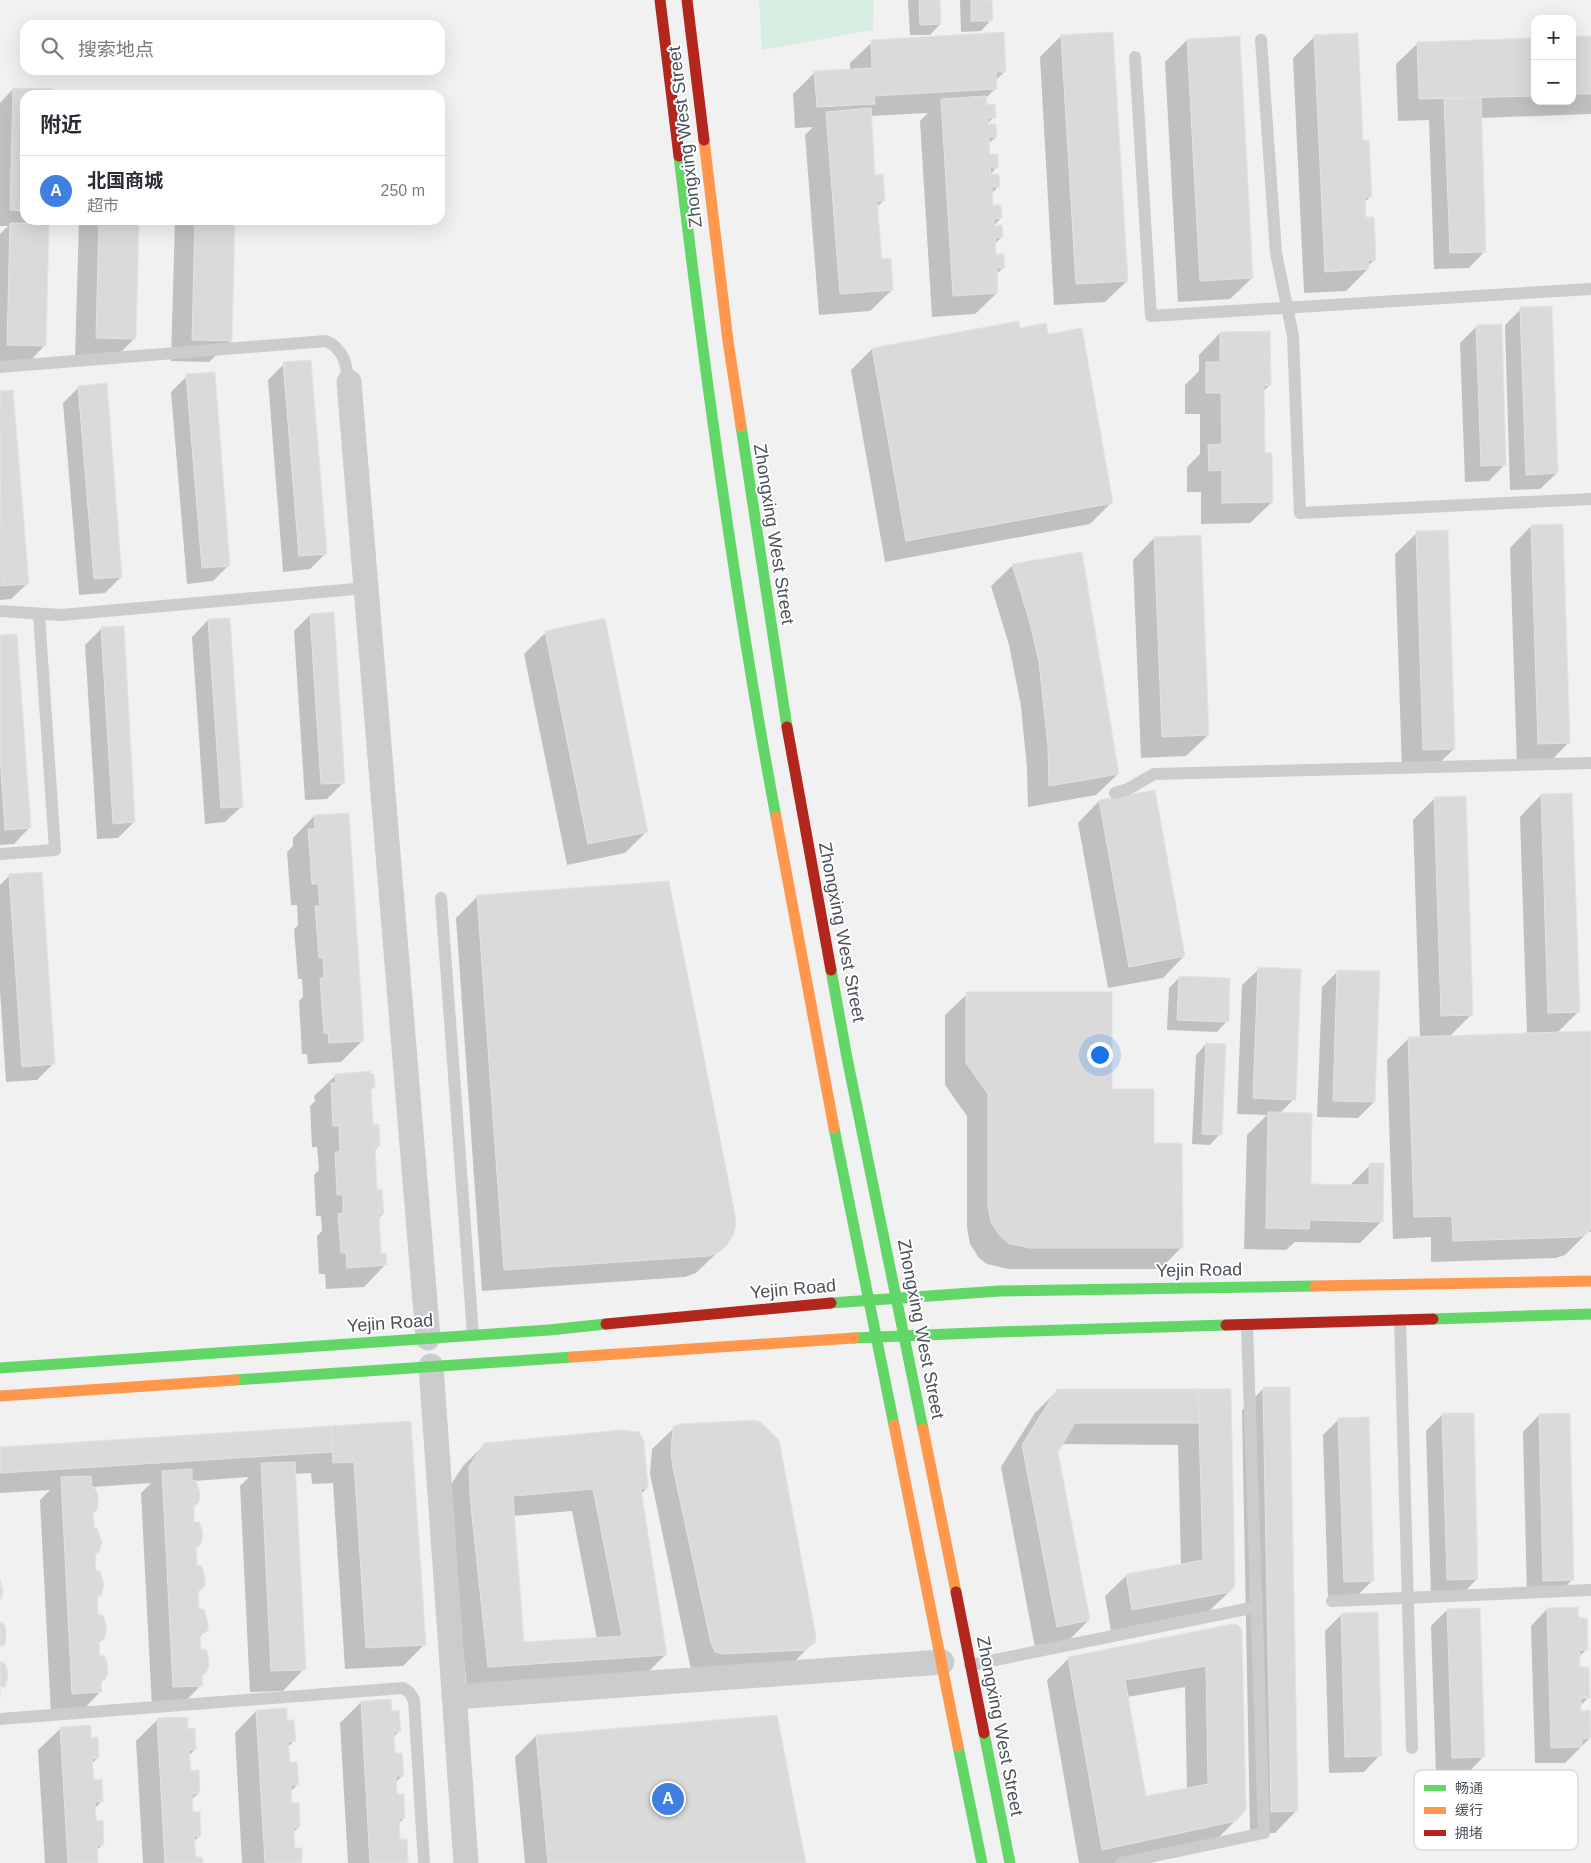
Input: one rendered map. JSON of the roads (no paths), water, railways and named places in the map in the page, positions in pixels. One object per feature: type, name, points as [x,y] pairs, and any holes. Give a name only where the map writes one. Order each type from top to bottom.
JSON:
[{"type":"main road","name":"Zhongxing West Street","points":[[660,0],[701,345],[757,718],[819,1054],[982,1863]]},
{"type":"main road","name":"Zhongxing West Street","points":[[687,0],[728,341],[772,635],[808,849],[845,1048],[1010,1863]]},
{"type":"main road","name":"Yejin Road","points":[[0,1368],[549,1330],[792,1306],[999,1291],[1591,1282]]},
{"type":"main road","points":[[0,1396],[799,1341],[1591,1314]]},
{"type":"street","points":[[349,382],[428,1338]]},
{"type":"street","points":[[431,1366],[466,1863]]},
{"type":"street","points":[[454,1697],[942,1662]]},
{"type":"lane","points":[[1261,40],[1276,253],[1293,336],[1300,513],[1591,498]]},
{"type":"lane","points":[[1135,57],[1151,316],[1591,289]]},
{"type":"lane","points":[[0,366],[326,341],[333,344],[342,354],[349,382]]},
{"type":"lane","points":[[0,611],[61,615],[366,588]]},
{"type":"lane","points":[[0,854],[55,850],[39,615]]},
{"type":"lane","points":[[1115,792],[1128,789],[1154,774],[1591,762]]},
{"type":"lane","points":[[441,898],[473,1335]]},
{"type":"lane","points":[[1400,1320],[1412,1748]]},
{"type":"lane","points":[[1121,1863],[1264,1833],[1247,1325]]},
{"type":"lane","points":[[1332,1601],[1591,1590]]},
{"type":"lane","points":[[970,1665],[1256,1607]]},
{"type":"lane","points":[[0,1719],[403,1688],[409,1692],[414,1700],[424,1863]]},
{"type":"place","name":"北国商城","points":[[668,1799]]}]
